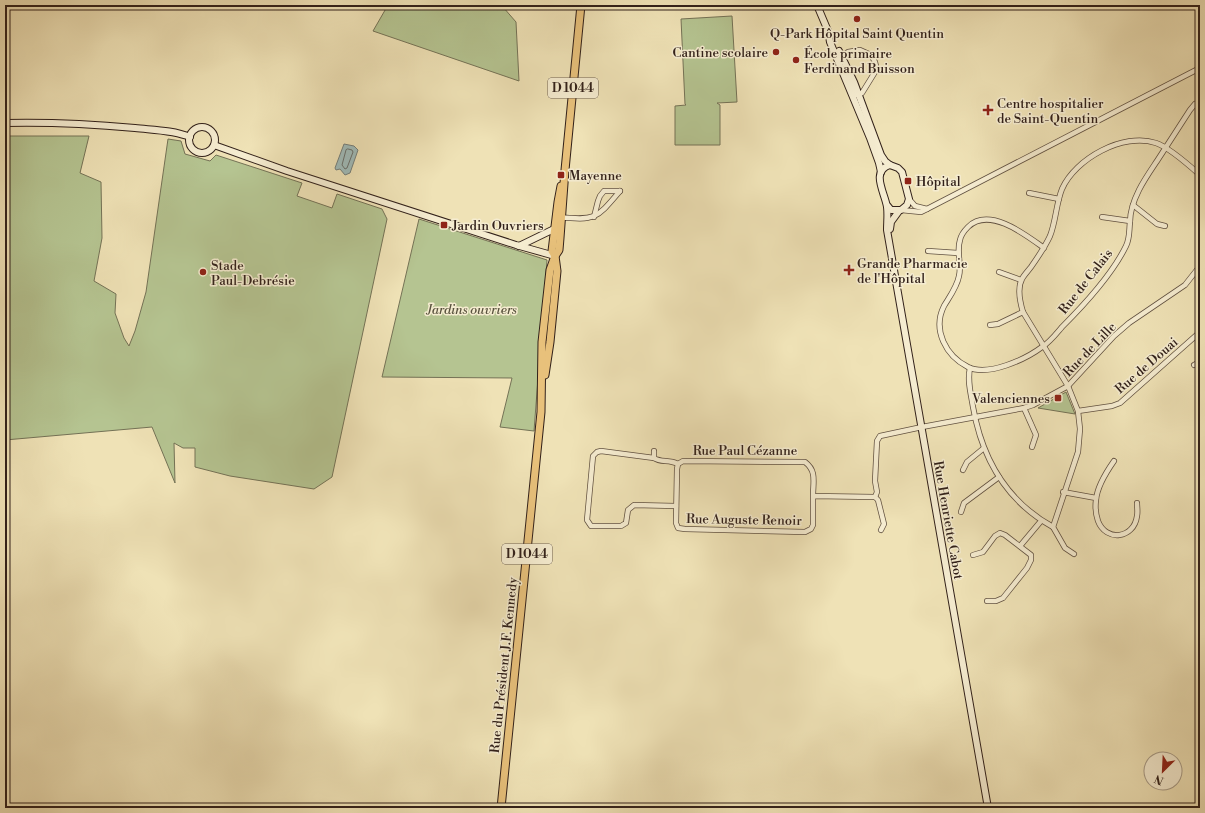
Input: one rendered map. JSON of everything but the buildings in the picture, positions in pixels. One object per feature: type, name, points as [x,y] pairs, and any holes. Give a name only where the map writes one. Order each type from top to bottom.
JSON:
[{"type":"main road","name":"Rue du Président J.F. Kennedy","points":[[501,808],[541,405],[542,342],[550,270],[559,250],[559,217],[581,5]]},
{"type":"main road","name":"Rue du Président J.F. Kennedy","points":[[555,256],[552,251],[554,229],[559,217]]},
{"type":"street","points":[[817,5],[859,95],[884,161],[890,166],[898,168],[902,172],[909,199],[915,206],[927,209]]},
{"type":"street","points":[[828,31],[830,42],[870,138],[879,163],[880,172]]},
{"type":"street","points":[[841,57],[848,52],[860,50],[870,55],[875,62],[876,66],[874,72],[862,93],[859,95]]},
{"type":"street","points":[[887,206],[891,210],[921,212],[1200,68]]},
{"type":"street","points":[[842,69],[848,76],[856,95],[859,95]]},
{"type":"street","name":"Rue de Calais","points":[[970,368],[993,369],[1011,364],[1043,346],[1080,309],[1108,274],[1126,245],[1130,233],[1132,205],[1140,188],[1195,104]]},
{"type":"street","points":[[5,123],[46,122],[94,124],[171,132],[190,137]]},
{"type":"street","points":[[198,128],[206,128],[210,130],[214,136],[214,145],[209,151],[198,152],[190,144],[191,133],[198,128]]},
{"type":"street","points":[[1053,527],[1063,492],[1078,452],[1080,429],[1078,411],[1068,386],[1023,312],[1020,302],[1021,280],[1044,248],[1053,227],[1058,199],[1068,178],[1079,166],[1099,152],[1122,143],[1152,142],[1166,148],[1200,176]]},
{"type":"street","points":[[214,145],[287,171],[519,246],[555,256]]},
{"type":"street","points":[[880,172],[884,168],[890,166]]},
{"type":"street","name":"Rue Henriette Cabot","points":[[880,172],[879,179],[887,206],[888,235],[988,808]]},
{"type":"street","points":[[559,217],[594,217],[604,211],[620,191],[604,191],[600,196],[594,217]]},
{"type":"street","points":[[1029,192],[1058,199]]},
{"type":"street","points":[[888,235],[891,222],[907,205],[909,199]]},
{"type":"street","points":[[1132,205],[1157,224],[1165,226]]},
{"type":"street","points":[[1102,217],[1130,221]]},
{"type":"street","points":[[1044,248],[1022,232],[1010,226],[986,220],[978,221],[970,225],[960,239],[958,253],[960,261],[958,283],[944,307],[940,317],[939,326],[941,337],[949,351],[959,361],[970,368],[968,378],[979,434],[990,462],[998,477],[1017,500],[1041,521],[1053,527],[1065,548],[1074,554]]},
{"type":"street","points":[[519,246],[554,229]]},
{"type":"street","points":[[928,251],[958,253]]},
{"type":"street","name":"Rue de Lille","points":[[922,427],[1024,408],[1033,405],[1068,386],[1114,336],[1130,323],[1185,285],[1200,266]]},
{"type":"street","points":[[999,272],[1021,280]]},
{"type":"street","points":[[990,325],[998,324],[1023,312]]},
{"type":"street","name":"Rue de Douai","points":[[1078,411],[1112,406],[1120,403],[1200,334]]},
{"type":"street","points":[[1194,365],[1200,362]]},
{"type":"street","points":[[1024,408],[1036,435],[1032,447]]},
{"type":"street","points":[[875,497],[877,492],[875,481],[878,438],[884,435],[922,427]]},
{"type":"street","points":[[964,470],[967,462],[984,448]]},
{"type":"street","points":[[676,506],[634,505],[628,510],[626,523],[621,526],[591,526],[586,520],[593,456],[597,452],[602,451],[654,458],[658,460],[672,461],[678,464]]},
{"type":"street","points":[[654,452],[654,458]]},
{"type":"street","name":"Rue Paul Cézanne","points":[[676,494],[678,464],[683,461],[805,462],[811,467],[813,472],[813,496]]},
{"type":"street","points":[[1114,461],[1106,472],[1096,498],[1096,511],[1099,523],[1111,534],[1126,534],[1134,525],[1137,516],[1137,503]]},
{"type":"street","points":[[961,512],[964,503],[998,477]]},
{"type":"street","points":[[1063,492],[1096,498]]},
{"type":"street","name":"Rue Auguste Renoir","points":[[676,494],[676,523],[678,528],[806,532],[811,529],[813,525],[813,496]]},
{"type":"street","points":[[813,496],[875,497]]},
{"type":"street","points":[[875,497],[878,500],[884,524],[881,530]]},
{"type":"street","points":[[1020,546],[1041,521]]},
{"type":"street","points":[[973,555],[983,552],[995,536],[1000,533],[1005,535],[1031,555],[1031,560],[1027,568],[1003,598],[996,601],[987,601]]},
{"type":"green space","points":[[388,5],[503,5],[503,7],[516,22],[519,81],[373,31]]},
{"type":"green space","points":[[732,16],[737,102],[717,103],[720,105],[720,145],[675,145],[675,106],[686,105],[681,19]]},
{"type":"green space","points":[[5,136],[89,136],[80,173],[101,182],[102,238],[94,281],[116,294],[115,313],[124,338],[129,346],[135,331],[146,292],[168,139],[181,141],[185,154],[210,161],[216,155],[302,183],[297,196],[332,208],[337,194],[382,209],[387,219],[332,477],[314,489],[230,476],[195,467],[195,448],[183,448],[174,443],[175,483],[152,427],[5,440]]},
{"type":"green space","name":"Jardins ouvriers","points":[[419,219],[547,260],[534,431],[500,427],[512,378],[382,377]]},
{"type":"green space","points":[[1066,392],[1075,414],[1038,408]]},
{"type":"water","points":[[344,144],[354,146],[358,150],[350,173],[345,175],[340,169],[336,170],[335,168]]},
{"type":"place","name":"Q-Park Hôpital Saint Quentin","points":[[857,19]]},
{"type":"place","name":"Cantine scolaire","points":[[776,52]]},
{"type":"place","name":"École primaire Ferdinand Buisson","points":[[796,60]]},
{"type":"place","name":"Centre hospitalier de Saint-Quentin","points":[[988,110]]},
{"type":"place","name":"Mayenne","points":[[561,175]]},
{"type":"place","name":"Hôpital","points":[[908,181]]},
{"type":"place","name":"Jardin Ouvriers","points":[[444,225]]},
{"type":"place","name":"Grande Pharmacie de l'Hôpital","points":[[849,270]]},
{"type":"place","name":"Stade Paul-Debrésie","points":[[203,272]]},
{"type":"place","name":"Valenciennes","points":[[1058,398]]}]
